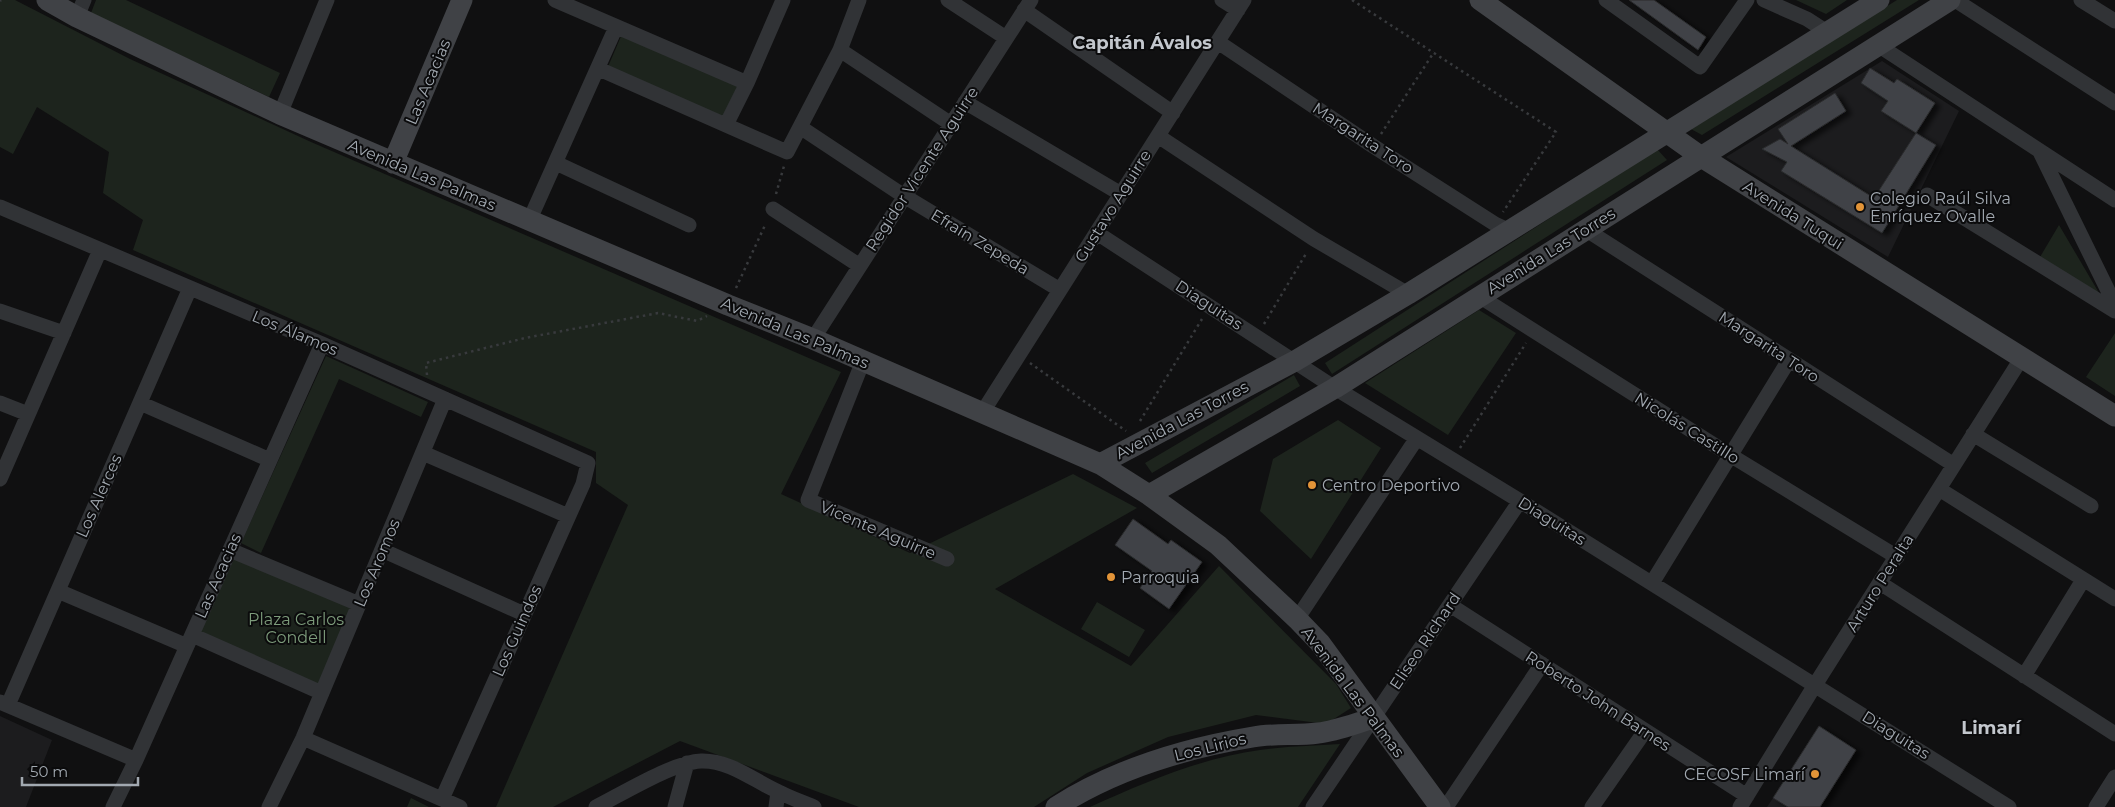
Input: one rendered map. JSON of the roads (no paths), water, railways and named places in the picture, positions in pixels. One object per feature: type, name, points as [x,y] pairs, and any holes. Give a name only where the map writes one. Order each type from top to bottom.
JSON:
[{"type":"street","name":"Avenida Las Palmas","points":[[47,0],[80,9],[280,114],[728,305],[813,339],[862,362],[1100,464],[1149,495],[1218,545],[1297,619],[1320,644],[1440,807]]},
{"type":"street","points":[[280,114],[327,0]]},
{"type":"street","name":"Las Acacias","points":[[393,163],[462,0]]},
{"type":"street","points":[[555,0],[747,84]]},
{"type":"street","points":[[726,125],[747,84],[783,0]]},
{"type":"street","points":[[598,69],[787,152],[840,50],[859,0]]},
{"type":"street","points":[[948,0],[1006,38]]},
{"type":"street","points":[[1222,0],[1241,5]]},
{"type":"street","name":"Avenida Tuqui","points":[[1480,0],[1700,156],[2020,359],[2115,416]]},
{"type":"street","points":[[1606,0],[1700,67],[1747,0]]},
{"type":"street","points":[[1764,0],[1807,19],[1827,32]]},
{"type":"street","name":"Avenida Las Torres","points":[[1100,464],[1295,361],[1408,294],[1503,227],[1667,132],[1878,0]]},
{"type":"street","name":"Avenida Las Torres","points":[[1149,495],[1335,388],[1950,0]]},
{"type":"street","points":[[1955,0],[2115,104]]},
{"type":"street","points":[[2081,0],[2115,21]]},
{"type":"street","points":[[1027,5],[1173,113]]},
{"type":"street","name":"Regidor Vicente Aguirre","points":[[813,339],[1027,5]]},
{"type":"street","name":"Gustavo Aguirre","points":[[982,413],[1241,5]]},
{"type":"street","points":[[530,219],[616,27]]},
{"type":"street","name":"Margarita Toro","points":[[1218,42],[1373,146],[1503,227]]},
{"type":"street","points":[[1878,45],[2115,200]]},
{"type":"street","points":[[840,50],[951,124]]},
{"type":"street","points":[[965,102],[1121,194]]},
{"type":"street","name":"Efraín Zepeda","points":[[800,127],[904,196],[1060,290]]},
{"type":"street","points":[[1158,136],[1314,239],[1408,294]]},
{"type":"street","points":[[2041,153],[2115,305]]},
{"type":"street","points":[[556,163],[689,225]]},
{"type":"street","points":[[1927,195],[2115,311]]},
{"type":"street","name":"Los Álamos","points":[[0,207],[322,344],[588,463]]},
{"type":"street","points":[[773,209],[860,266]]},
{"type":"street","name":"Margarita Toro","points":[[1585,229],[1954,465]]},
{"type":"street","name":"Diaguitas","points":[[1097,233],[1335,388],[1520,500],[2009,807]]},
{"type":"street","points":[[0,479],[100,250]]},
{"type":"street","name":"Los Alerces","points":[[4,703],[58,591],[190,288]]},
{"type":"street","name":"Nicolás Castillo","points":[[1479,296],[1730,455],[1897,557]]},
{"type":"street","points":[[0,311],[64,333]]},
{"type":"street","name":"Las Acacias","points":[[113,807],[136,760],[322,344]]},
{"type":"street","name":"Arturo Peralta","points":[[1744,801],[2020,359]]},
{"type":"street","points":[[1652,583],[1789,360]]},
{"type":"street","name":"Vicente Aguirre","points":[[862,362],[808,500],[947,559]]},
{"type":"street","name":"Los Aromos","points":[[269,807],[303,738],[445,399]]},
{"type":"street","points":[[0,402],[28,414]]},
{"type":"street","points":[[140,403],[270,460]]},
{"type":"street","points":[[1973,434],[2091,506]]},
{"type":"street","points":[[1297,619],[1417,438]]},
{"type":"street","points":[[423,453],[568,516]]},
{"type":"street","name":"Los Guindos","points":[[442,799],[582,484],[588,463]]},
{"type":"street","points":[[1939,489],[2115,600]]},
{"type":"street","name":"Eliseo Richard","points":[[1313,807],[1520,500]]},
{"type":"street","points":[[230,550],[359,604]]},
{"type":"street","points":[[382,550],[524,614]]},
{"type":"street","points":[[2024,676],[2083,580]]},
{"type":"street","points":[[1880,584],[2115,734]]},
{"type":"street","points":[[58,591],[190,640],[322,693]]},
{"type":"street","name":"Roberto John Barnes","points":[[1450,605],[1645,731],[1744,801]]},
{"type":"street","points":[[1446,807],[1542,664]]},
{"type":"street","points":[[4,703],[136,760]]},
{"type":"street","name":"Los Lirios","points":[[1056,807],[1071,797],[1130,771],[1190,750],[1255,736],[1320,733],[1374,718]]},
{"type":"street","points":[[1592,807],[1645,731]]},
{"type":"street","points":[[303,738],[460,807]]},
{"type":"street","points":[[596,807],[687,763],[701,761],[727,766],[777,800],[814,807]]},
{"type":"street","points":[[675,807],[687,763]]},
{"type":"street","points":[[2096,807],[2115,776]]},
{"type":"place","name":"Colegio Raúl Silva Enríquez Ovalle","points":[[1860,207]]},
{"type":"place","name":"Centro Deportivo","points":[[1312,485]]},
{"type":"place","name":"Parroquia","points":[[1111,577]]},
{"type":"place","name":"CECOSF Limarí","points":[[1815,774]]},
{"type":"district","name":"Capitán Ávalos","points":[[1142,43]]},
{"type":"district","name":"Limarí","points":[[1991,728]]},
{"type":"park label","name":"Plaza Carlos Condell","points":[[296,628]]}]
